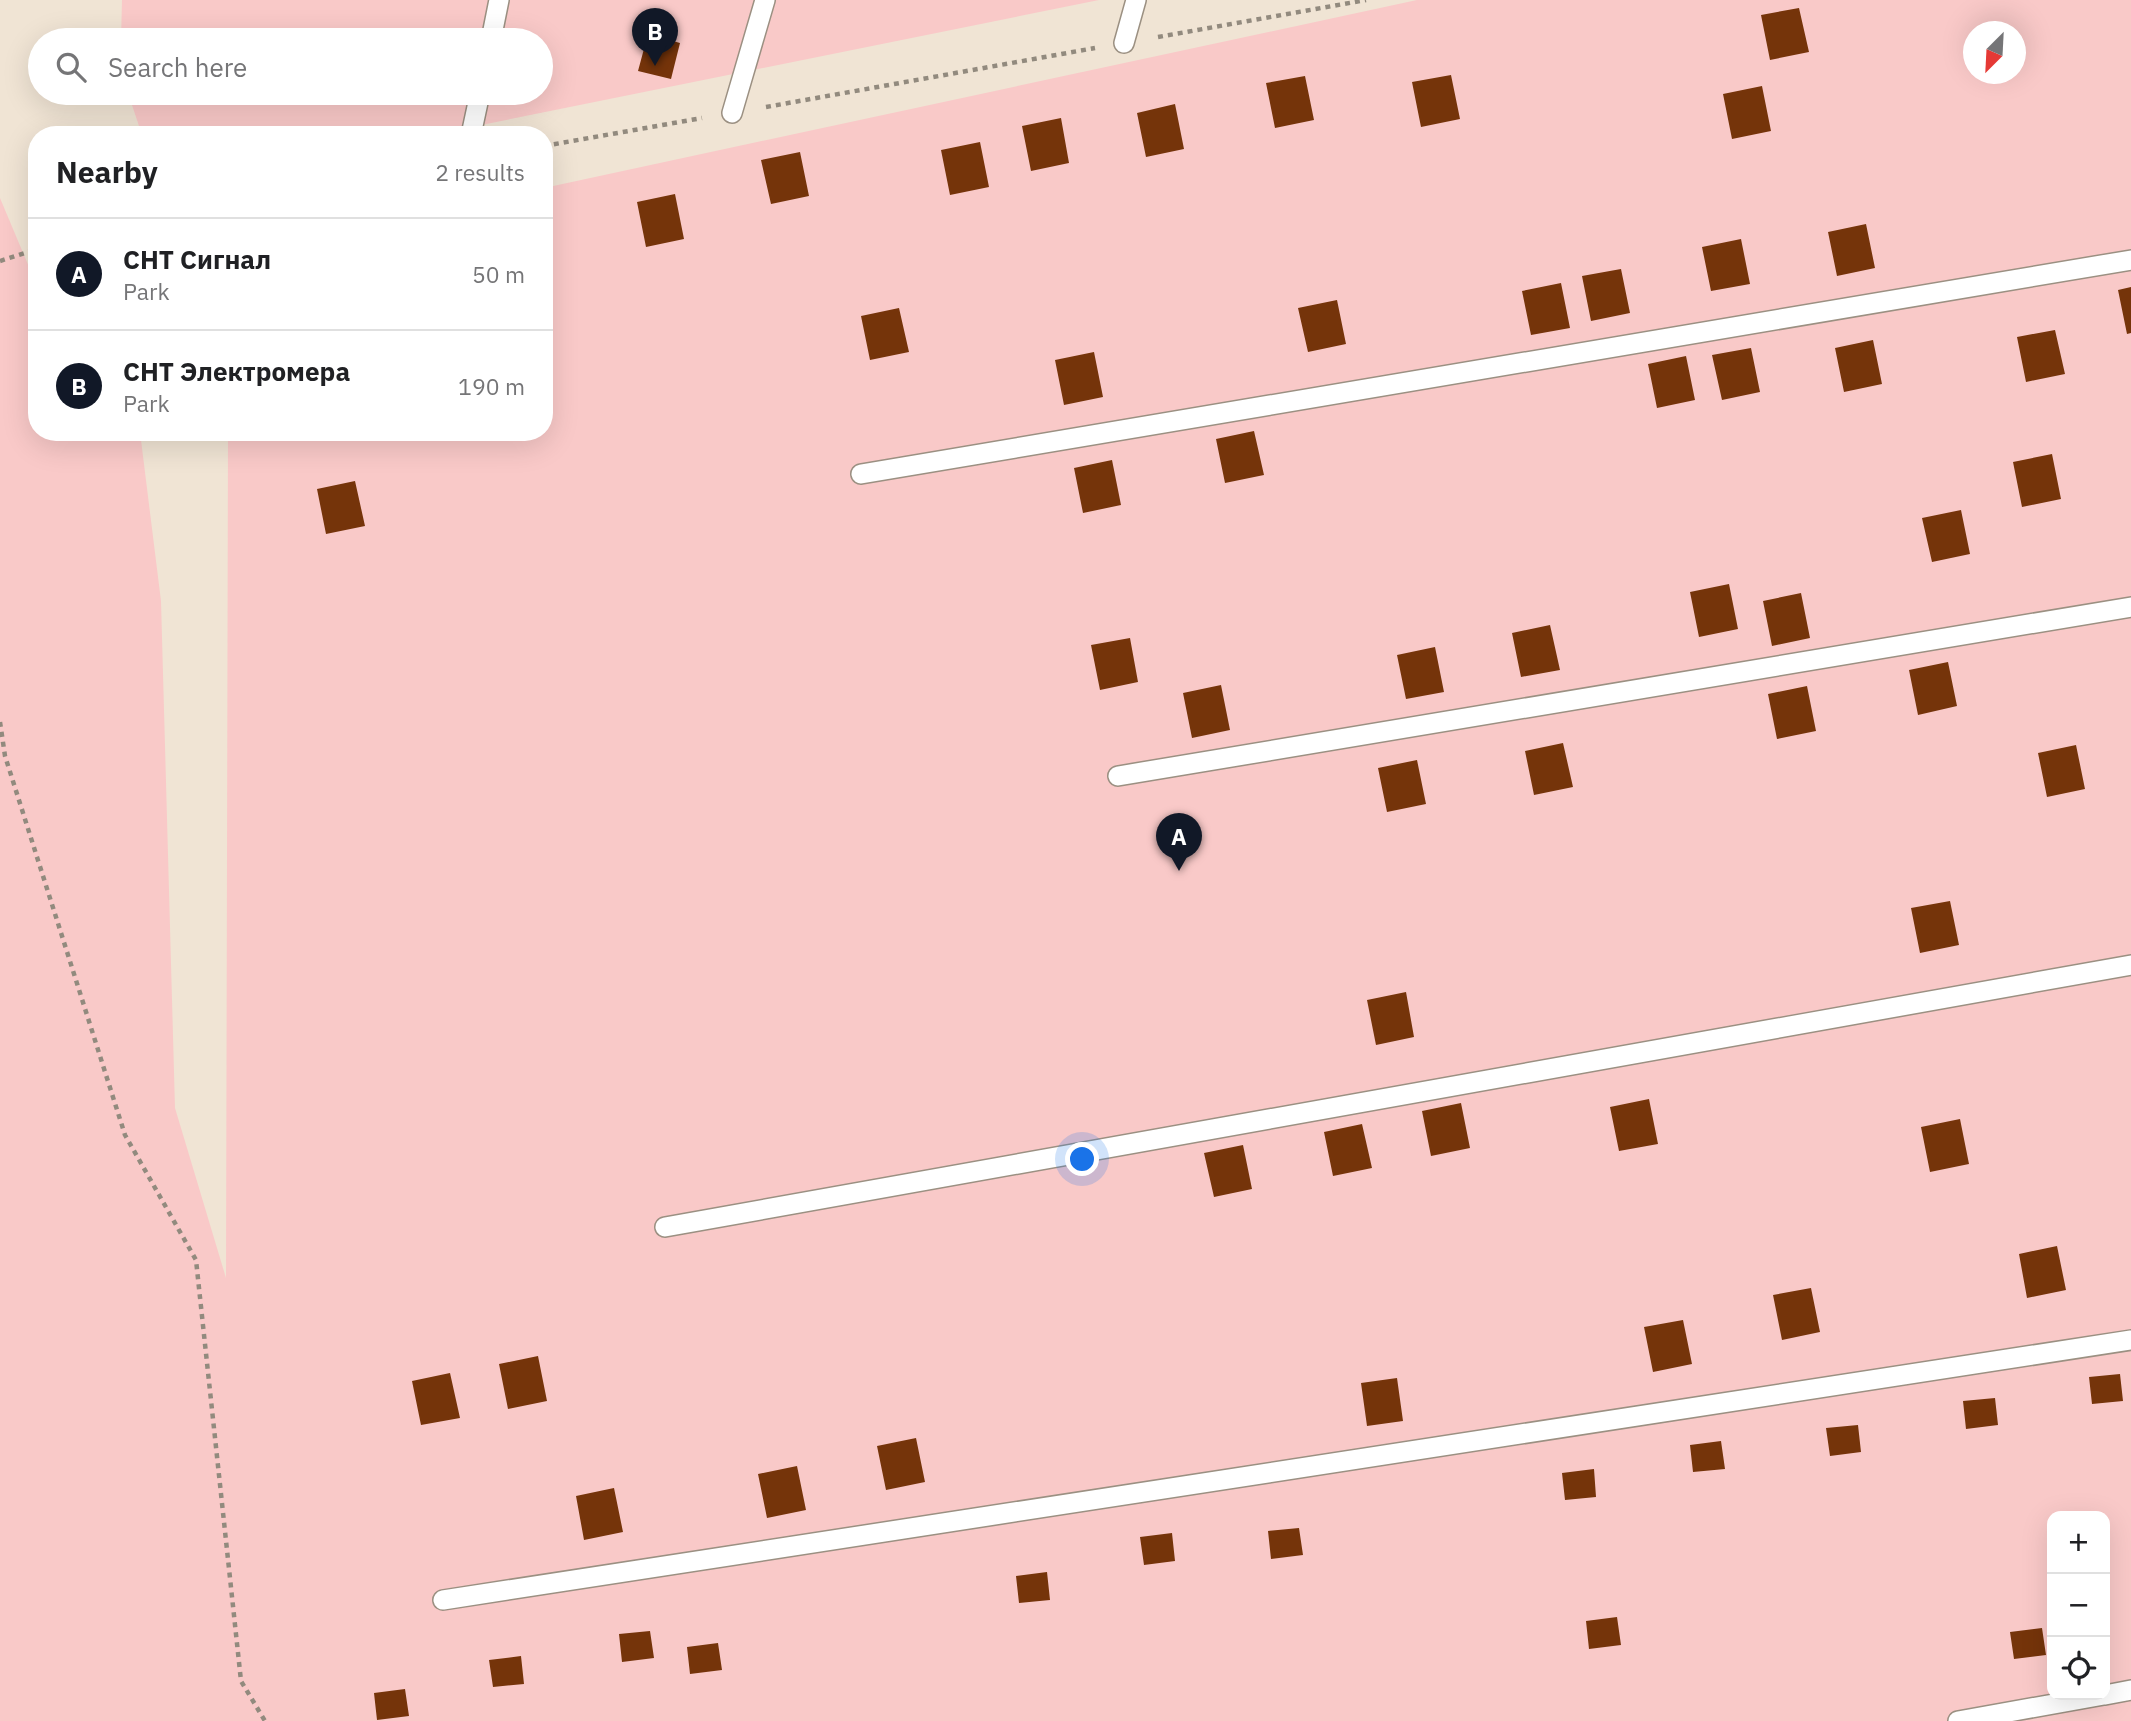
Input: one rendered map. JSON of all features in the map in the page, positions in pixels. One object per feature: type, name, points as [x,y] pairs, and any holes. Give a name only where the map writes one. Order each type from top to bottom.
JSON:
[{"type":"lane","points":[[493,28],[499,0]]},
{"type":"lane","points":[[732,113],[765,0]]},
{"type":"lane","points":[[1124,43],[1136,0]]},
{"type":"lane","points":[[473,126],[477,105]]},
{"type":"lane","points":[[861,474],[2131,260]]},
{"type":"lane","points":[[1118,776],[2131,607]]},
{"type":"lane","points":[[665,1227],[2131,965]]},
{"type":"lane","points":[[443,1600],[2131,1340]]},
{"type":"lane","points":[[2110,1694],[2131,1690]]},
{"type":"lane","points":[[1958,1721],[2076,1700]]},
{"type":"path","points":[[553,144],[1366,0]]},
{"type":"path","points":[[0,261],[28,252]]},
{"type":"path","points":[[0,722],[5,756],[125,1135],[196,1260],[242,1681],[265,1721]]},
{"type":"shaded area","points":[[122,0],[1099,0],[476,126],[139,126],[132,105],[553,105],[553,28],[121,28]]},
{"type":"shaded area","points":[[1417,0],[2131,0],[2131,1721],[0,1721],[0,198],[28,265],[28,441],[141,441],[161,601],[175,1108],[226,1278],[228,441],[553,441],[553,186]]},
{"type":"building","points":[[1799,8],[1809,52],[1770,60],[1761,15]]},
{"type":"building","points":[[648,34],[680,43],[671,79],[638,71]]},
{"type":"building","points":[[1451,75],[1460,119],[1421,127],[1412,82]]},
{"type":"building","points":[[1305,76],[1314,120],[1275,128],[1266,83]]},
{"type":"building","points":[[1762,86],[1771,131],[1732,139],[1723,94]]},
{"type":"building","points":[[1175,104],[1184,149],[1146,157],[1137,113]]},
{"type":"building","points":[[1061,118],[1069,163],[1031,171],[1022,126]]},
{"type":"building","points":[[980,142],[989,187],[950,195],[941,150]]},
{"type":"building","points":[[800,152],[809,196],[771,204],[761,160]]},
{"type":"building","points":[[675,194],[684,239],[646,247],[637,202]]},
{"type":"building","points":[[1866,224],[1875,268],[1837,276],[1828,232]]},
{"type":"building","points":[[1741,239],[1750,284],[1711,291],[1702,247]]},
{"type":"building","points":[[1621,269],[1630,313],[1591,321],[1582,276]]},
{"type":"building","points":[[1561,283],[1570,328],[1531,335],[1522,291]]},
{"type":"building","points":[[2131,287],[2131,333],[2127,334],[2118,290]]},
{"type":"building","points":[[1337,300],[1346,344],[1308,352],[1298,308]]},
{"type":"building","points":[[899,308],[909,352],[870,360],[861,316]]},
{"type":"building","points":[[2055,330],[2065,374],[2026,382],[2017,337]]},
{"type":"building","points":[[1873,340],[1882,384],[1844,392],[1835,348]]},
{"type":"building","points":[[1751,348],[1760,392],[1722,400],[1712,355]]},
{"type":"building","points":[[1094,352],[1103,397],[1064,405],[1055,360]]},
{"type":"building","points":[[1686,356],[1695,400],[1657,408],[1648,364]]},
{"type":"building","points":[[1254,431],[1264,475],[1225,483],[1216,439]]},
{"type":"building","points":[[2052,454],[2061,499],[2022,507],[2013,462]]},
{"type":"building","points":[[1112,460],[1121,505],[1083,513],[1074,468]]},
{"type":"building","points":[[355,481],[365,526],[326,534],[317,489]]},
{"type":"building","points":[[1961,510],[1970,554],[1932,562],[1922,518]]},
{"type":"building","points":[[1729,584],[1738,629],[1699,637],[1690,592]]},
{"type":"building","points":[[1801,593],[1810,638],[1772,646],[1763,601]]},
{"type":"building","points":[[1550,625],[1560,670],[1521,677],[1512,633]]},
{"type":"building","points":[[1130,638],[1138,682],[1100,690],[1091,645]]},
{"type":"building","points":[[1435,647],[1444,692],[1406,699],[1397,655]]},
{"type":"building","points":[[1948,662],[1957,706],[1918,715],[1909,670]]},
{"type":"building","points":[[1221,685],[1230,730],[1192,738],[1183,693]]},
{"type":"building","points":[[1807,686],[1816,731],[1777,739],[1768,694]]},
{"type":"building","points":[[1563,743],[1573,787],[1534,795],[1525,751]]},
{"type":"building","points":[[2076,745],[2085,789],[2047,797],[2038,753]]},
{"type":"building","points":[[1417,760],[1426,804],[1387,812],[1378,768]]},
{"type":"building","points":[[1950,901],[1959,945],[1920,953],[1911,908]]},
{"type":"building","points":[[1406,992],[1414,1037],[1376,1045],[1367,1000]]},
{"type":"building","points":[[1649,1099],[1658,1144],[1619,1151],[1610,1107]]},
{"type":"building","points":[[1461,1103],[1470,1148],[1431,1156],[1422,1111]]},
{"type":"building","points":[[1960,1119],[1969,1164],[1930,1172],[1921,1127]]},
{"type":"building","points":[[1362,1124],[1372,1168],[1333,1176],[1324,1132]]},
{"type":"building","points":[[1243,1145],[1252,1189],[1214,1197],[1204,1153]]},
{"type":"building","points":[[2057,1246],[2066,1290],[2027,1298],[2019,1254]]},
{"type":"building","points":[[1811,1288],[1820,1332],[1782,1340],[1773,1295]]},
{"type":"building","points":[[1683,1320],[1692,1364],[1653,1372],[1644,1327]]},
{"type":"building","points":[[538,1356],[547,1401],[508,1409],[499,1364]]},
{"type":"building","points":[[450,1373],[460,1418],[421,1425],[412,1381]]},
{"type":"building","points":[[2120,1374],[2123,1401],[2092,1404],[2089,1377]]},
{"type":"building","points":[[1397,1378],[1403,1421],[1367,1426],[1361,1383]]},
{"type":"building","points":[[1995,1398],[1998,1425],[1966,1429],[1963,1401]]},
{"type":"building","points":[[1858,1425],[1861,1452],[1830,1456],[1826,1428]]},
{"type":"building","points":[[916,1438],[925,1482],[886,1490],[877,1446]]},
{"type":"building","points":[[1721,1441],[1725,1469],[1693,1472],[1690,1445]]},
{"type":"building","points":[[797,1466],[806,1510],[767,1518],[758,1474]]},
{"type":"building","points":[[1594,1469],[1596,1497],[1565,1500],[1562,1473]]},
{"type":"building","points":[[614,1488],[623,1532],[584,1540],[576,1496]]},
{"type":"building","points":[[1299,1528],[1303,1555],[1271,1559],[1268,1531]]},
{"type":"building","points":[[1172,1533],[1175,1561],[1144,1565],[1140,1537]]},
{"type":"building","points":[[1047,1572],[1050,1600],[1019,1603],[1016,1576]]},
{"type":"building","points":[[1617,1617],[1621,1645],[1589,1649],[1586,1621]]},
{"type":"building","points":[[2042,1628],[2046,1655],[2014,1659],[2010,1632]]},
{"type":"building","points":[[650,1631],[654,1658],[622,1662],[619,1634]]},
{"type":"building","points":[[718,1643],[722,1670],[690,1674],[687,1647]]},
{"type":"building","points":[[521,1656],[524,1684],[493,1687],[489,1660]]},
{"type":"building","points":[[405,1689],[409,1716],[377,1720],[374,1693]]},
{"type":"place","name":"СНТ Электромера","points":[[655,66]]},
{"type":"place","name":"СНТ Сигнал","points":[[1179,871]]}]
